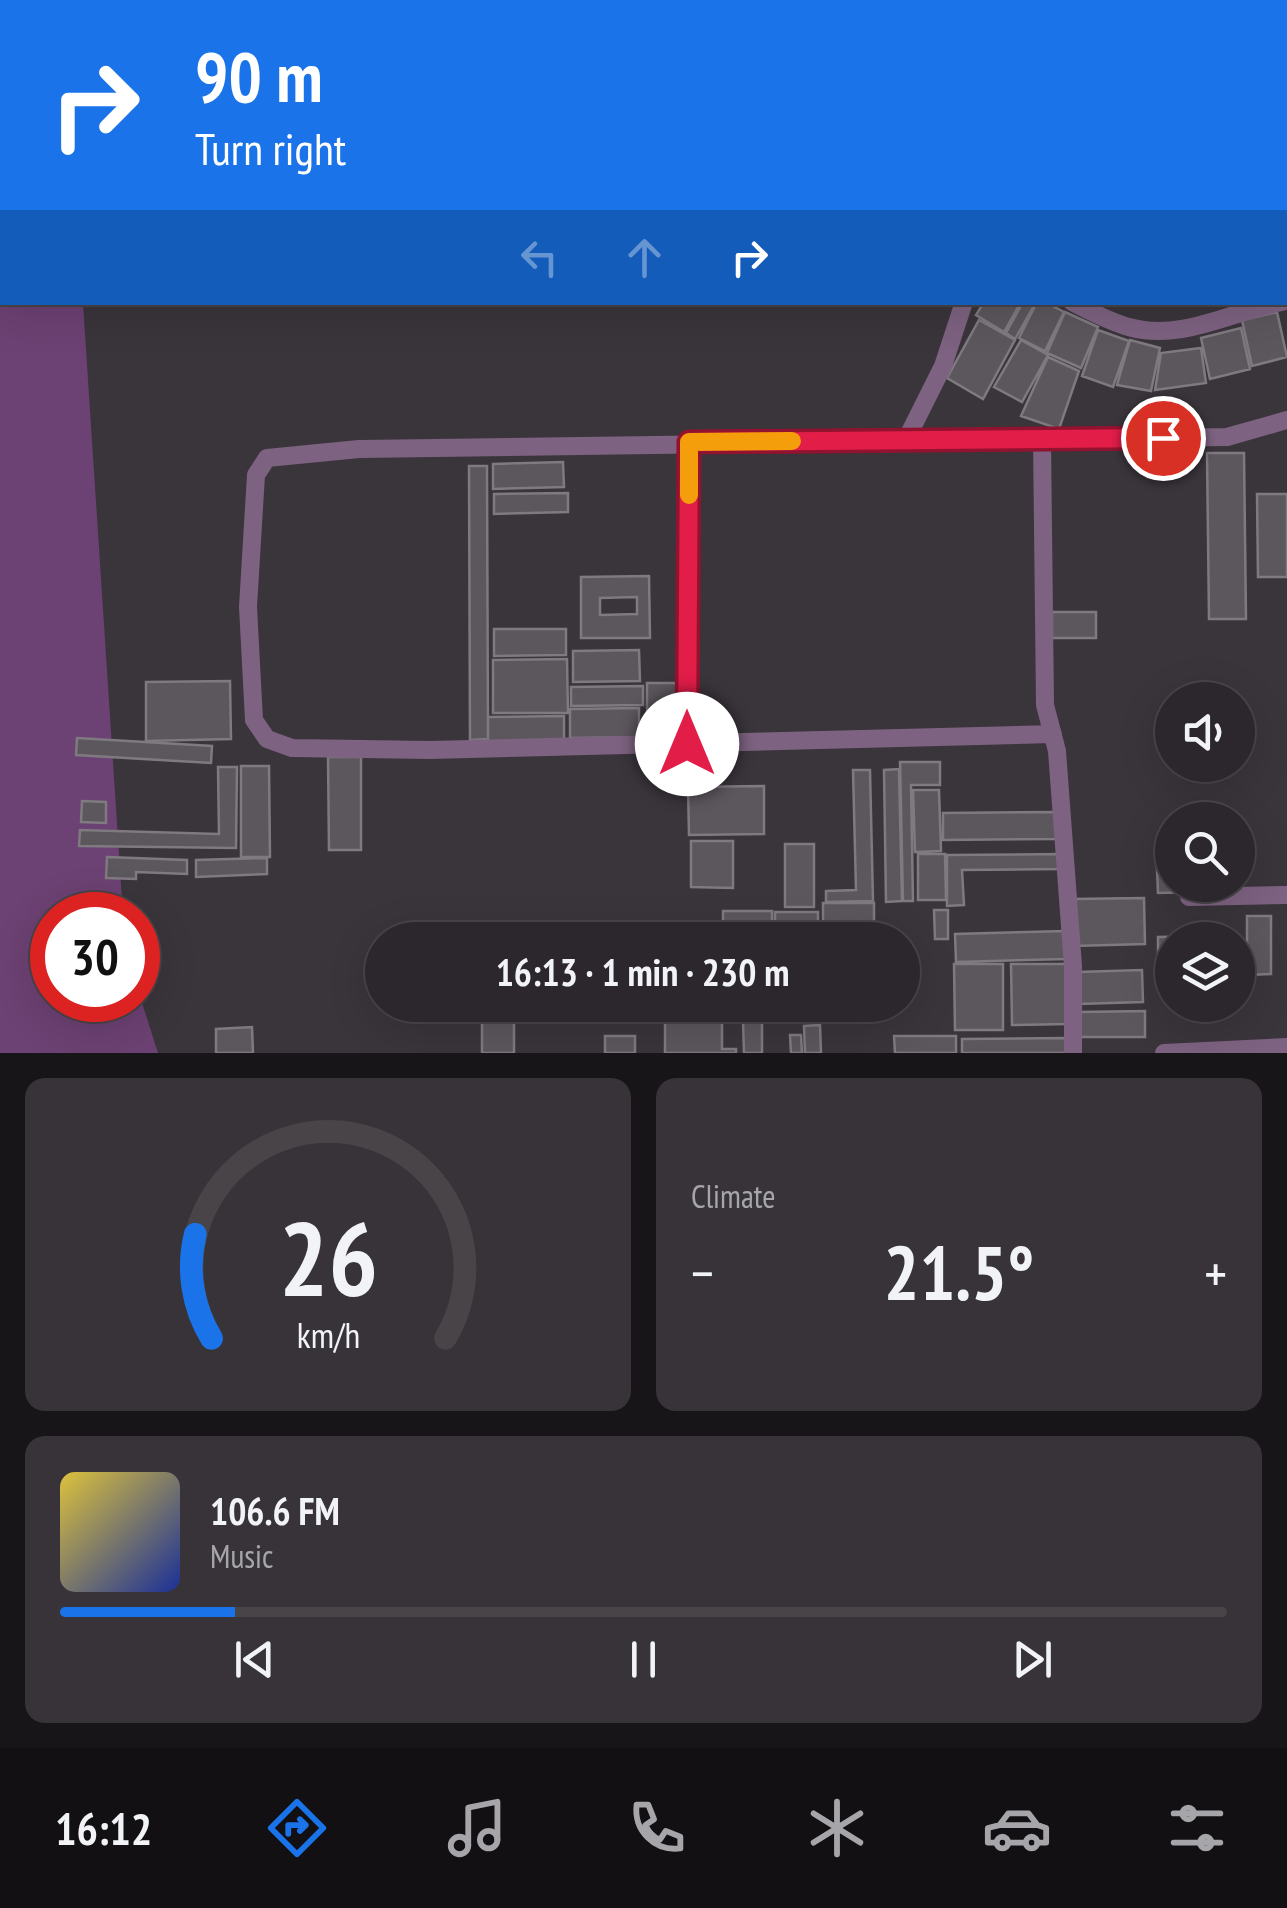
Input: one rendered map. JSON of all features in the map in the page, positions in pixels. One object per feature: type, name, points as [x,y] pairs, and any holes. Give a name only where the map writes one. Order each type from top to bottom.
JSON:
[{"type":"street","points":[[906,440],[943,366],[963,305]]},
{"type":"street","points":[[1079,305],[1128,327],[1157,332],[1190,328],[1274,305]]},
{"type":"street","points":[[1053,734],[430,750],[292,748],[267,739],[254,720],[248,607],[256,475],[267,458],[359,449],[1228,437],[1287,420]]},
{"type":"street","points":[[1042,440],[1045,705],[1057,751],[1073,966],[1074,1053]]},
{"type":"street","points":[[687,744],[689,442]]},
{"type":"street","points":[[1255,896],[1287,895]]},
{"type":"street","points":[[1164,1053],[1287,1047]]},
{"type":"shaded area","points":[[0,305],[83,305],[121,892],[30,892],[30,1022],[148,1022],[158,1053],[0,1053]]},
{"type":"building","points":[[982,305],[1019,305],[1004,332],[976,315]]},
{"type":"building","points":[[1021,305],[1034,305],[1015,339],[1006,333]]},
{"type":"building","points":[[1036,305],[1051,305],[1064,312],[1045,351],[1019,338]]},
{"type":"building","points":[[1065,312],[1098,327],[1081,368],[1047,353]]},
{"type":"building","points":[[1277,312],[1287,357],[1252,366],[1242,320]]},
{"type":"building","points":[[979,320],[1015,340],[983,399],[947,378]]},
{"type":"building","points":[[1241,328],[1250,369],[1210,379],[1201,338]]},
{"type":"building","points":[[1098,330],[1129,341],[1113,387],[1082,376]]},
{"type":"building","points":[[1021,340],[1048,355],[1022,402],[994,387]]},
{"type":"building","points":[[1130,340],[1160,348],[1151,391],[1117,385]]},
{"type":"building","points":[[1201,348],[1206,383],[1155,390],[1161,353]]},
{"type":"building","points":[[1048,357],[1079,371],[1059,429],[1021,416]]},
{"type":"building","points":[[1207,453],[1244,453],[1246,619],[1209,619]]},
{"type":"building","points":[[563,462],[564,487],[493,489],[493,464]]},
{"type":"building","points":[[469,466],[487,466],[488,739],[470,740]]},
{"type":"building","points":[[568,493],[568,512],[494,514],[494,494]]},
{"type":"building","points":[[1257,494],[1287,494],[1287,577],[1258,577]]},
{"type":"building","points":[[649,576],[650,638],[581,638],[581,577]],"holes":[[[637,597],[637,614],[600,615],[600,598]]]},
{"type":"building","points":[[1052,612],[1096,612],[1096,638],[1052,638]]},
{"type":"building","points":[[494,629],[566,629],[566,655],[494,656]]},
{"type":"building","points":[[639,650],[640,681],[573,682],[573,651]]},
{"type":"building","points":[[567,659],[568,713],[493,713],[493,660]]},
{"type":"building","points":[[230,681],[231,739],[146,741],[146,682]]},
{"type":"building","points":[[647,683],[683,683],[683,725],[647,725]]},
{"type":"building","points":[[643,686],[643,705],[571,706],[571,687]]},
{"type":"building","points":[[639,708],[639,737],[570,738],[570,709]]},
{"type":"building","points":[[564,716],[564,743],[488,745],[488,717]]},
{"type":"building","points":[[77,738],[212,746],[211,763],[76,755]]},
{"type":"building","points":[[328,757],[361,757],[361,850],[329,850]]},
{"type":"building","points":[[900,762],[940,762],[940,785],[911,785],[913,901],[903,901]]},
{"type":"building","points":[[241,766],[269,766],[270,857],[241,857]]},
{"type":"building","points":[[218,767],[237,767],[236,848],[79,846],[80,830],[219,834]]},
{"type":"building","points":[[899,769],[902,901],[886,902],[884,770]]},
{"type":"building","points":[[853,770],[870,770],[873,901],[826,902],[826,891],[856,890]]},
{"type":"building","points":[[764,786],[764,834],[689,835],[688,787]]},
{"type":"building","points":[[913,790],[939,790],[941,851],[915,852]]},
{"type":"building","points":[[82,801],[106,802],[106,823],[81,822]]},
{"type":"building","points":[[1058,812],[1058,839],[943,840],[943,813]]},
{"type":"building","points":[[691,841],[733,841],[733,888],[691,887]]},
{"type":"building","points":[[785,844],[814,844],[814,907],[785,907]]},
{"type":"building","points":[[918,854],[945,854],[946,900],[918,900]]},
{"type":"building","points":[[1063,854],[1063,869],[962,870],[964,905],[947,906],[947,855]]},
{"type":"building","points":[[107,857],[187,860],[187,874],[136,872],[136,879],[106,878]]},
{"type":"building","points":[[267,858],[267,874],[196,877],[196,860]]},
{"type":"building","points":[[1144,898],[1145,944],[1074,946],[1073,899]]},
{"type":"building","points":[[823,903],[874,903],[874,922],[823,922]]},
{"type":"building","points":[[934,910],[948,910],[948,939],[935,939]]},
{"type":"building","points":[[723,911],[772,911],[772,922],[723,922]]},
{"type":"building","points":[[775,912],[818,912],[818,922],[775,922]]},
{"type":"building","points":[[1247,916],[1271,916],[1271,974],[1255,975],[1255,922],[1247,922]]},
{"type":"building","points":[[1065,931],[1066,959],[956,962],[955,934]]},
{"type":"building","points":[[954,964],[1003,964],[1003,1030],[955,1030]]},
{"type":"building","points":[[1011,964],[1066,964],[1067,1024],[1012,1025]]},
{"type":"building","points":[[1142,970],[1143,1002],[1079,1004],[1078,972]]},
{"type":"building","points":[[1145,1011],[1145,1037],[1080,1037],[1079,1012]]},
{"type":"building","points":[[482,1022],[514,1022],[514,1053],[482,1053]]},
{"type":"building","points":[[665,1022],[722,1022],[722,1049],[736,1049],[736,1053],[665,1053]]},
{"type":"building","points":[[743,1022],[762,1022],[762,1053],[744,1053]]},
{"type":"building","points":[[820,1025],[821,1053],[805,1053],[804,1026]]},
{"type":"building","points":[[252,1027],[253,1053],[216,1053],[216,1029]]},
{"type":"building","points":[[790,1035],[801,1035],[802,1053],[791,1053]]},
{"type":"building","points":[[605,1036],[635,1036],[635,1053],[605,1053]]},
{"type":"building","points":[[894,1036],[956,1036],[956,1053],[895,1053]]},
{"type":"building","points":[[1067,1038],[1067,1053],[962,1053],[962,1039]]},
{"type":"slow traffic","points":[[689,495],[689,442],[792,441]]},
{"type":"route","points":[[687,744],[689,442],[1163,438]]}]
